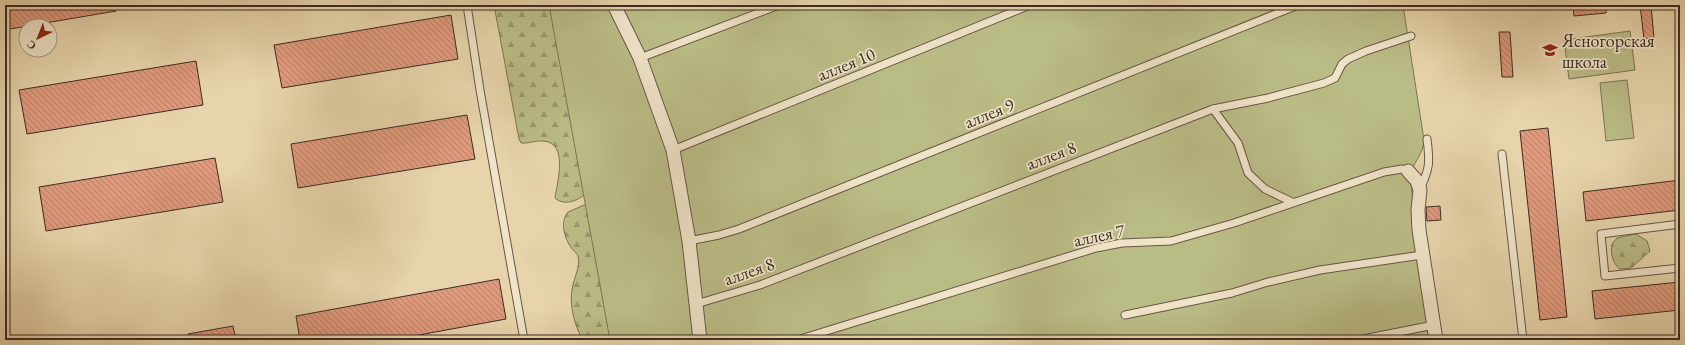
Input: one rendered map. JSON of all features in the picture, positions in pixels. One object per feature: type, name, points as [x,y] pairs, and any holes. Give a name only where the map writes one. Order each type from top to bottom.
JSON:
[{"type":"street","points":[[614,5],[640,58],[673,150],[689,241],[700,340]]},
{"type":"street","points":[[1408,171],[1417,180],[1420,190],[1418,210],[1422,255],[1436,340]]},
{"type":"lane","points":[[467,5],[480,90],[524,340]]},
{"type":"lane","points":[[640,58],[779,5]]},
{"type":"lane","name":"аллея 10","points":[[673,150],[1030,5]]},
{"type":"lane","name":"аллея 9","points":[[689,241],[739,229],[1298,5]]},
{"type":"lane","name":"аллея 8","points":[[696,304],[760,285],[1213,109],[1268,98],[1324,83],[1335,78],[1342,64],[1348,59],[1366,51],[1411,36]]},
{"type":"lane","points":[[1213,109],[1238,143],[1248,173],[1265,189],[1292,202]]},
{"type":"lane","points":[[1420,190],[1428,172],[1429,158],[1427,139]]},
{"type":"lane","points":[[1502,154],[1523,340]]},
{"type":"lane","name":"аллея 7","points":[[797,340],[1096,248],[1122,243],[1171,240],[1234,223],[1292,202],[1384,172],[1402,169],[1408,171]]},
{"type":"lane","points":[[1680,224],[1601,234],[1605,276],[1680,268]]},
{"type":"lane","points":[[1125,315],[1232,293],[1268,282],[1320,270],[1422,255]]},
{"type":"lane","points":[[1358,340],[1434,325]]},
{"type":"green space","points":[[494,5],[581,5],[588,192],[576,200],[563,202],[555,198],[560,164],[556,148],[551,143],[543,141],[521,143],[519,139]]},
{"type":"green space","points":[[549,5],[1403,5],[1424,140],[1422,150],[1411,171],[1410,177],[1432,340],[610,340]]},
{"type":"green space","points":[[1630,31],[1635,70],[1569,79],[1564,40]]},
{"type":"green space","points":[[1627,80],[1634,138],[1606,141],[1600,83]]},
{"type":"green space","points":[[591,202],[637,340],[583,340],[575,323],[571,296],[579,260],[566,238],[564,220],[568,212]]},
{"type":"green space","points":[[1636,234],[1647,241],[1650,251],[1631,268],[1620,269],[1613,258],[1611,251],[1612,244],[1617,238]]},
{"type":"building","points":[[6,5],[115,5],[116,11],[58,21],[58,18],[18,18],[18,28],[10,29]]},
{"type":"building","points":[[1573,5],[1606,5],[1606,13],[1574,16]]},
{"type":"building","points":[[1640,5],[1651,5],[1654,38],[1644,39]]},
{"type":"building","points":[[451,15],[458,59],[282,88],[274,45]]},
{"type":"building","points":[[1499,32],[1510,32],[1513,77],[1502,77]]},
{"type":"building","points":[[196,61],[203,105],[27,134],[19,90]]},
{"type":"building","points":[[467,115],[475,159],[298,188],[291,144]]},
{"type":"building","points":[[1548,128],[1567,317],[1540,320],[1520,131]]},
{"type":"building","points":[[215,158],[223,202],[46,231],[39,187]]},
{"type":"building","points":[[1680,180],[1680,210],[1586,221],[1583,192]]},
{"type":"building","points":[[1440,206],[1441,220],[1427,221],[1426,207]]},
{"type":"building","points":[[499,279],[506,319],[392,340],[300,340],[296,316]]},
{"type":"building","points":[[1680,282],[1680,310],[1595,319],[1592,291]]},
{"type":"building","points":[[233,326],[236,340],[188,340],[188,334]]},
{"type":"place","name":"Ясногорская школа","points":[[1550,50]]}]
